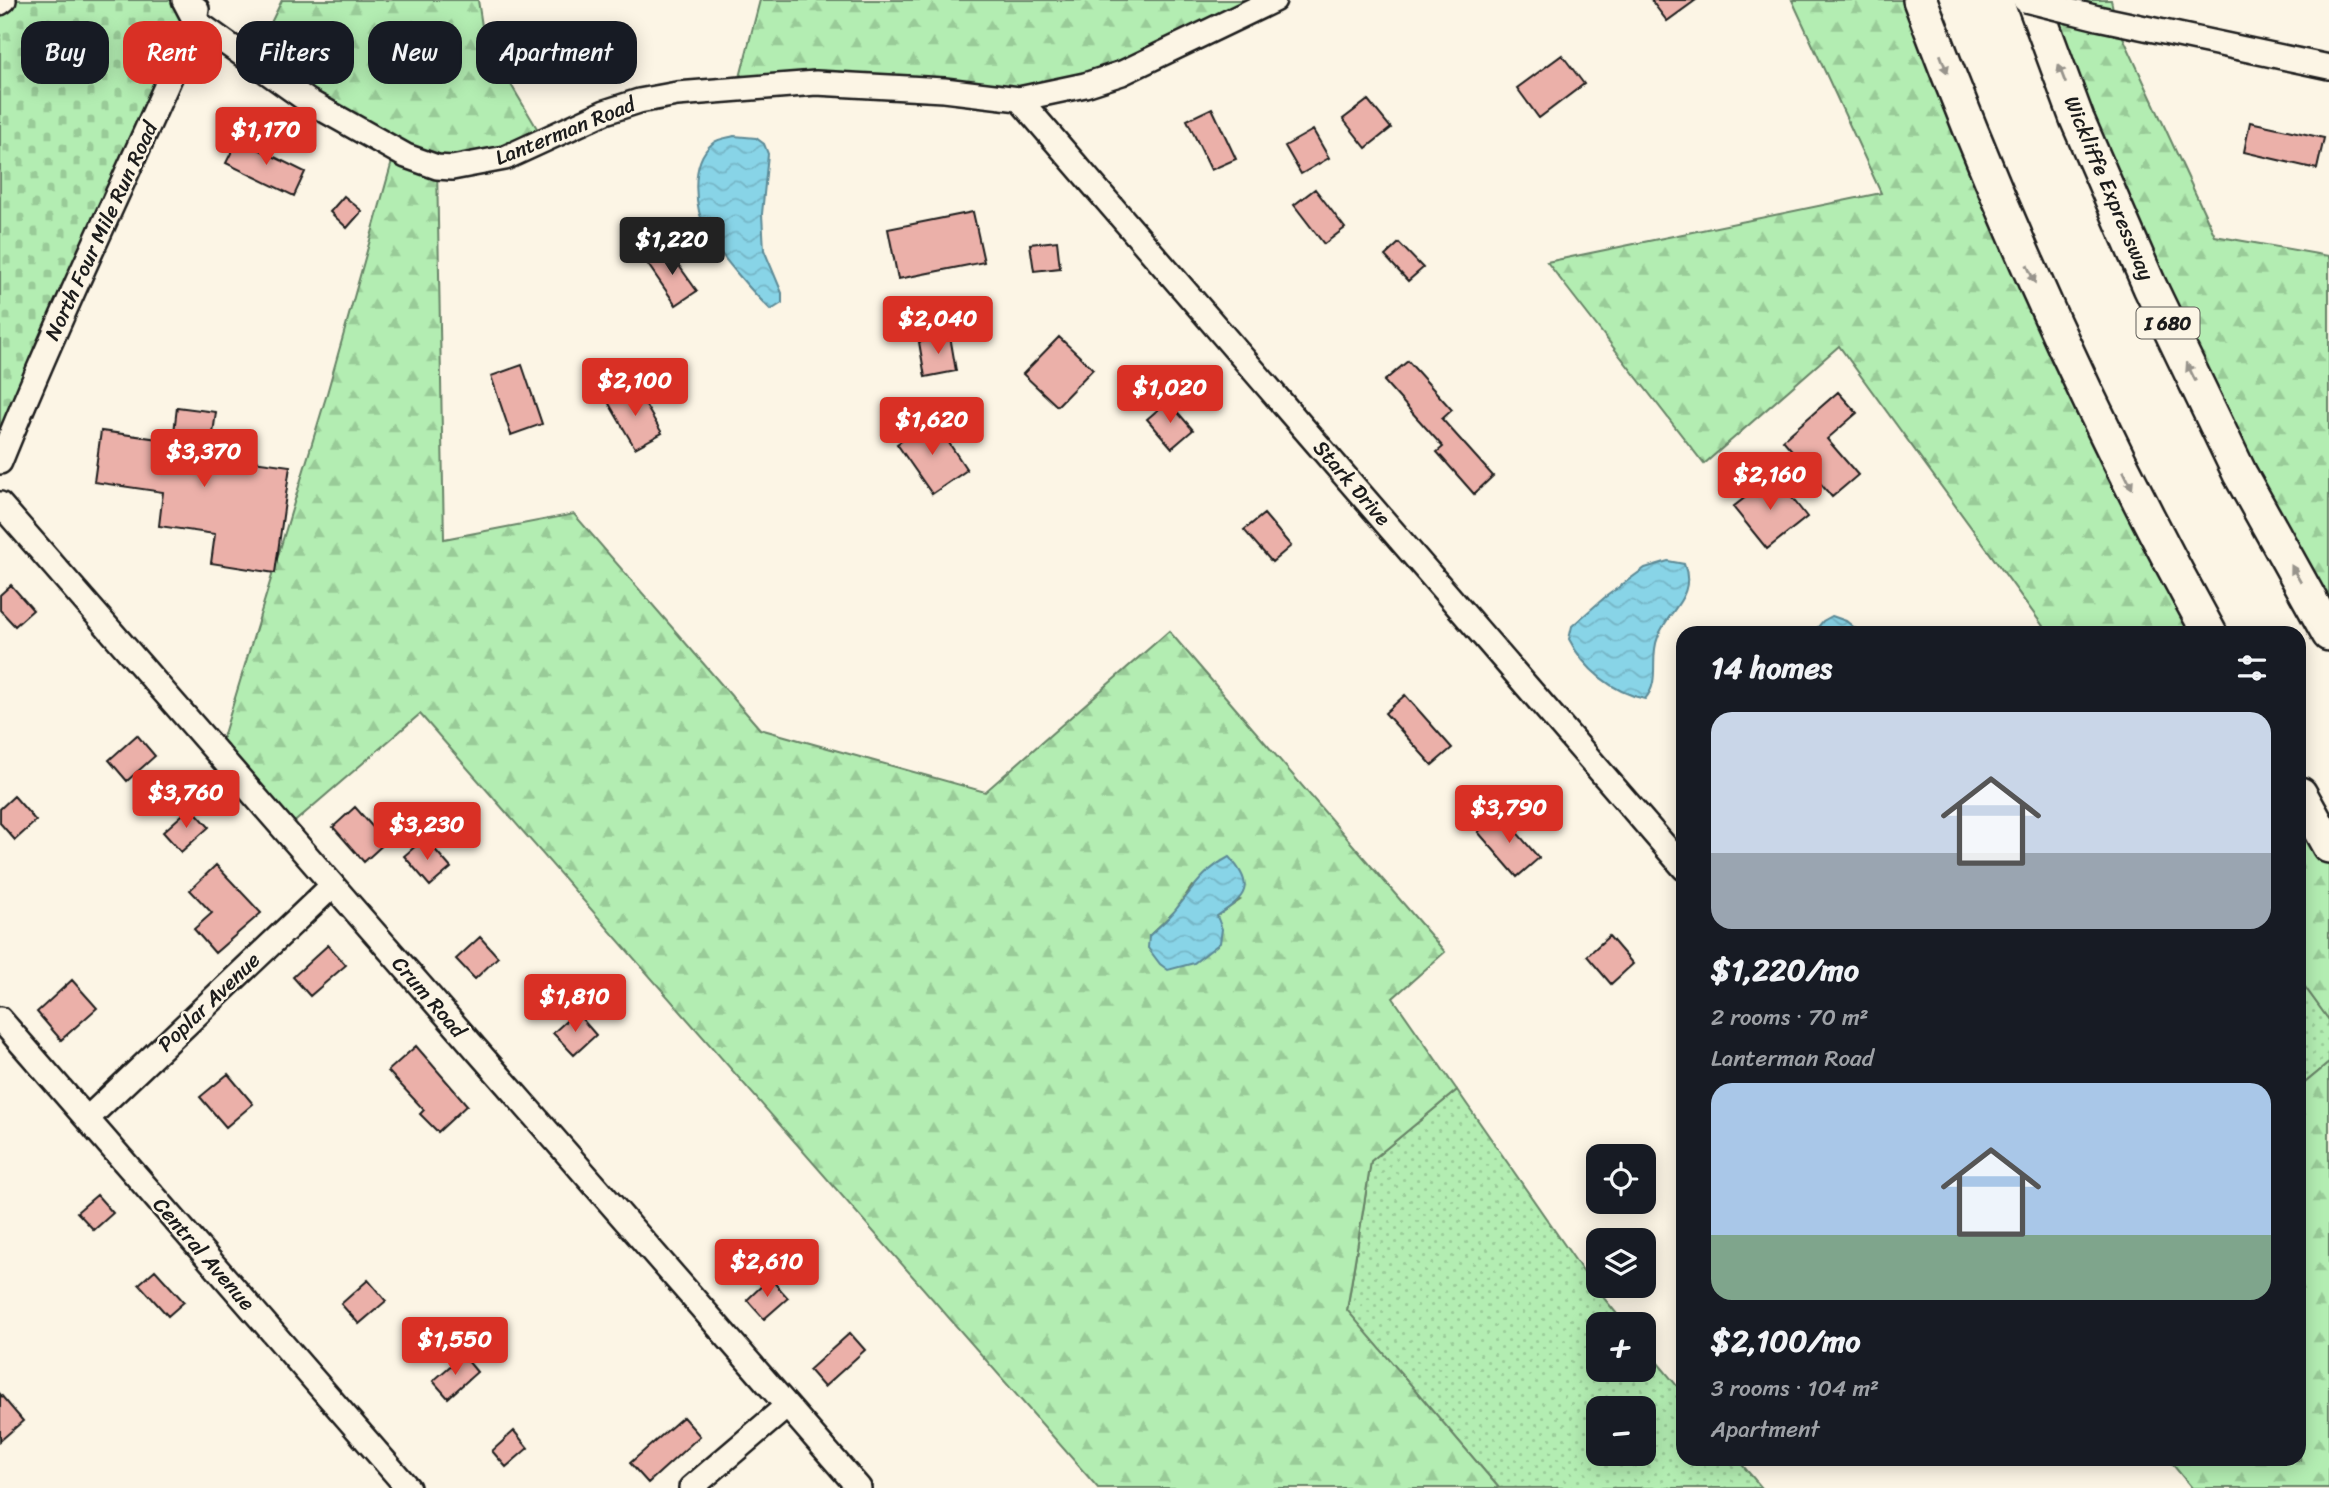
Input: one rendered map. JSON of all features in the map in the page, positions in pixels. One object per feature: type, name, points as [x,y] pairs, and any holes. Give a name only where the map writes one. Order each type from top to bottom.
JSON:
[{"type":"highway","points":[[1920,0],[1964,117],[2074,369],[2159,541],[2206,626]]},
{"type":"highway","name":"Wickliffe Expressway","points":[[2033,0],[2077,119],[2150,287],[2240,474],[2329,634]]},
{"type":"highway","points":[[2306,805],[2329,846]]},
{"type":"street","name":"Lanterman Road","points":[[184,0],[308,101],[406,156],[437,167],[460,167],[505,158],[605,111],[677,94],[816,83],[944,90],[1019,99],[1085,85],[1122,73],[1274,0]]},
{"type":"street","points":[[2025,0],[2329,67]]},
{"type":"street","name":"North Four Mile Run Road","points":[[0,462],[38,367],[140,147],[197,11]]},
{"type":"street","name":"Stark Drive","points":[[1019,99],[1676,859]]},
{"type":"street","name":"Crum Road","points":[[0,504],[859,1488]]},
{"type":"street","name":"Poplar Avenue","points":[[87,1119],[332,886]]},
{"type":"street","name":"Central Avenue","points":[[0,1020],[408,1488]]},
{"type":"street","points":[[691,1488],[787,1406]]},
{"type":"green space","points":[[4,0],[184,0],[195,21],[123,21],[123,84],[167,84],[0,462],[0,3]]},
{"type":"green space","points":[[282,0],[478,0],[481,21],[476,21],[476,84],[511,84],[544,140],[437,167],[444,539],[574,514],[760,729],[985,792],[1169,631],[1445,952],[1393,998],[1457,1090],[1371,1161],[1347,1310],[1499,1488],[1098,1488],[420,714],[284,831],[218,754],[326,397],[395,151],[287,84],[354,84],[354,21],[272,21]],"holes":[[[1192,886],[1240,900],[1217,916],[1149,936],[1176,910]]]},
{"type":"green space","points":[[760,0],[1274,0],[1122,73],[1019,99],[737,89]]},
{"type":"green space","points":[[1792,0],[1920,0],[2207,626],[2043,626],[1839,346],[1704,464],[1547,262],[1881,193]]},
{"type":"green space","points":[[2033,0],[2111,0],[2116,22],[2215,236],[2329,256],[2329,634]]},
{"type":"green space","points":[[2306,805],[2329,846],[2329,1020],[2306,988]]},
{"type":"green space","points":[[2306,988],[2329,1020],[2329,1063],[2306,1082]]},
{"type":"green space","points":[[2329,1063],[2329,1488],[2192,1488],[2174,1466],[2306,1466],[2306,1082]]},
{"type":"green space","points":[[1457,1090],[1586,1276],[1586,1298],[1604,1298],[1615,1312],[1586,1312],[1586,1382],[1656,1382],[1656,1361],[1676,1385],[1676,1466],[1743,1466],[1762,1488],[1499,1488],[1347,1311],[1371,1161]]},
{"type":"water","points":[[734,136],[756,138],[764,144],[768,154],[762,214],[764,250],[782,293],[782,303],[771,310],[720,252],[703,224],[697,200],[697,174],[705,151],[720,139]]},
{"type":"water","points":[[1668,561],[1684,564],[1687,585],[1680,602],[1658,637],[1654,653],[1653,685],[1645,699],[1621,691],[1600,678],[1575,650],[1569,639],[1572,626],[1604,598],[1645,568]]},
{"type":"water","points":[[1832,616],[1852,626],[1819,626]]},
{"type":"water","points":[[1229,857],[1245,883],[1241,897],[1217,916],[1222,929],[1220,943],[1194,963],[1168,970],[1148,948],[1149,936],[1171,916],[1206,873]]},
{"type":"building","points":[[1651,0],[1696,0],[1667,21]]},
{"type":"building","points":[[1562,55],[1584,84],[1539,118],[1517,88]]},
{"type":"building","points":[[1368,100],[1391,128],[1366,148],[1343,119]]},
{"type":"building","points":[[1212,108],[1236,159],[1211,170],[1187,120]]},
{"type":"building","points":[[2250,122],[2324,138],[2317,169],[2244,152]]},
{"type":"building","points":[[1313,130],[1329,158],[1301,174],[1285,146]]},
{"type":"building","points":[[238,139],[305,172],[294,196],[226,163]]},
{"type":"building","points":[[1315,189],[1345,228],[1324,244],[1294,205]]},
{"type":"building","points":[[344,196],[362,211],[347,228],[330,212]]},
{"type":"building","points":[[973,212],[984,262],[898,279],[888,229]]},
{"type":"building","points":[[1057,241],[1060,268],[1034,271],[1030,244]]},
{"type":"building","points":[[1399,243],[1423,268],[1408,281],[1385,256]]},
{"type":"building","points":[[667,249],[697,291],[676,305],[647,263]]},
{"type":"building","points":[[950,336],[956,371],[925,377],[919,342]]},
{"type":"building","points":[[1059,337],[1093,369],[1057,406],[1023,374]]},
{"type":"building","points":[[1408,361],[1452,410],[1442,419],[1493,476],[1474,494],[1437,452],[1443,447],[1384,381]]},
{"type":"building","points":[[522,365],[542,424],[511,435],[491,376]]},
{"type":"building","points":[[635,387],[662,433],[635,448],[608,402]]},
{"type":"building","points":[[1838,392],[1857,413],[1827,439],[1858,475],[1832,497],[1783,440]]},
{"type":"building","points":[[1168,401],[1193,430],[1172,448],[1147,419]]},
{"type":"building","points":[[177,407],[216,412],[210,455],[290,466],[275,573],[211,563],[215,534],[159,526],[163,492],[94,482],[101,431],[173,441]]},
{"type":"building","points":[[933,419],[967,470],[932,494],[897,444]]},
{"type":"building","points":[[1774,475],[1807,517],[1767,549],[1733,507]]},
{"type":"building","points":[[1264,514],[1291,546],[1272,562],[1244,530]]},
{"type":"building","points":[[11,585],[33,610],[15,626],[0,610],[0,595]]},
{"type":"building","points":[[1405,695],[1452,748],[1432,765],[1385,713]]},
{"type":"building","points":[[137,735],[155,756],[127,781],[109,760]]},
{"type":"building","points":[[14,796],[36,821],[15,840],[0,823],[0,809]]},
{"type":"building","points":[[191,807],[209,827],[181,852],[163,832]]},
{"type":"building","points":[[355,807],[386,842],[364,862],[333,827]]},
{"type":"building","points":[[1500,813],[1539,858],[1517,877],[1478,832]]},
{"type":"building","points":[[425,838],[451,868],[430,886],[404,856]]},
{"type":"building","points":[[216,865],[261,913],[215,953],[194,929],[212,913],[190,890]]},
{"type":"building","points":[[1609,936],[1633,964],[1611,984],[1587,956]]},
{"type":"building","points":[[480,937],[498,957],[475,979],[456,959]]},
{"type":"building","points":[[328,945],[346,965],[310,996],[293,977]]},
{"type":"building","points":[[72,980],[97,1008],[61,1040],[37,1012]]},
{"type":"building","points":[[576,1012],[596,1035],[574,1055],[553,1033]]},
{"type":"building","points":[[416,1046],[467,1105],[438,1132],[420,1114],[424,1110],[388,1071]]},
{"type":"building","points":[[228,1074],[253,1104],[226,1127],[200,1097]]},
{"type":"building","points":[[97,1195],[113,1213],[94,1230],[77,1212]]},
{"type":"building","points":[[155,1270],[184,1302],[168,1316],[139,1284]]},
{"type":"building","points":[[770,1278],[788,1298],[764,1319],[747,1300]]},
{"type":"building","points":[[368,1280],[386,1301],[359,1324],[341,1304]]},
{"type":"building","points":[[850,1333],[865,1350],[824,1387],[809,1370]]},
{"type":"building","points":[[463,1355],[477,1372],[448,1398],[433,1381]]},
{"type":"building","points":[[0,1394],[23,1421],[0,1441]]},
{"type":"building","points":[[683,1417],[700,1436],[648,1483],[630,1463]]},
{"type":"building","points":[[514,1431],[528,1448],[506,1467],[492,1451]]}]
